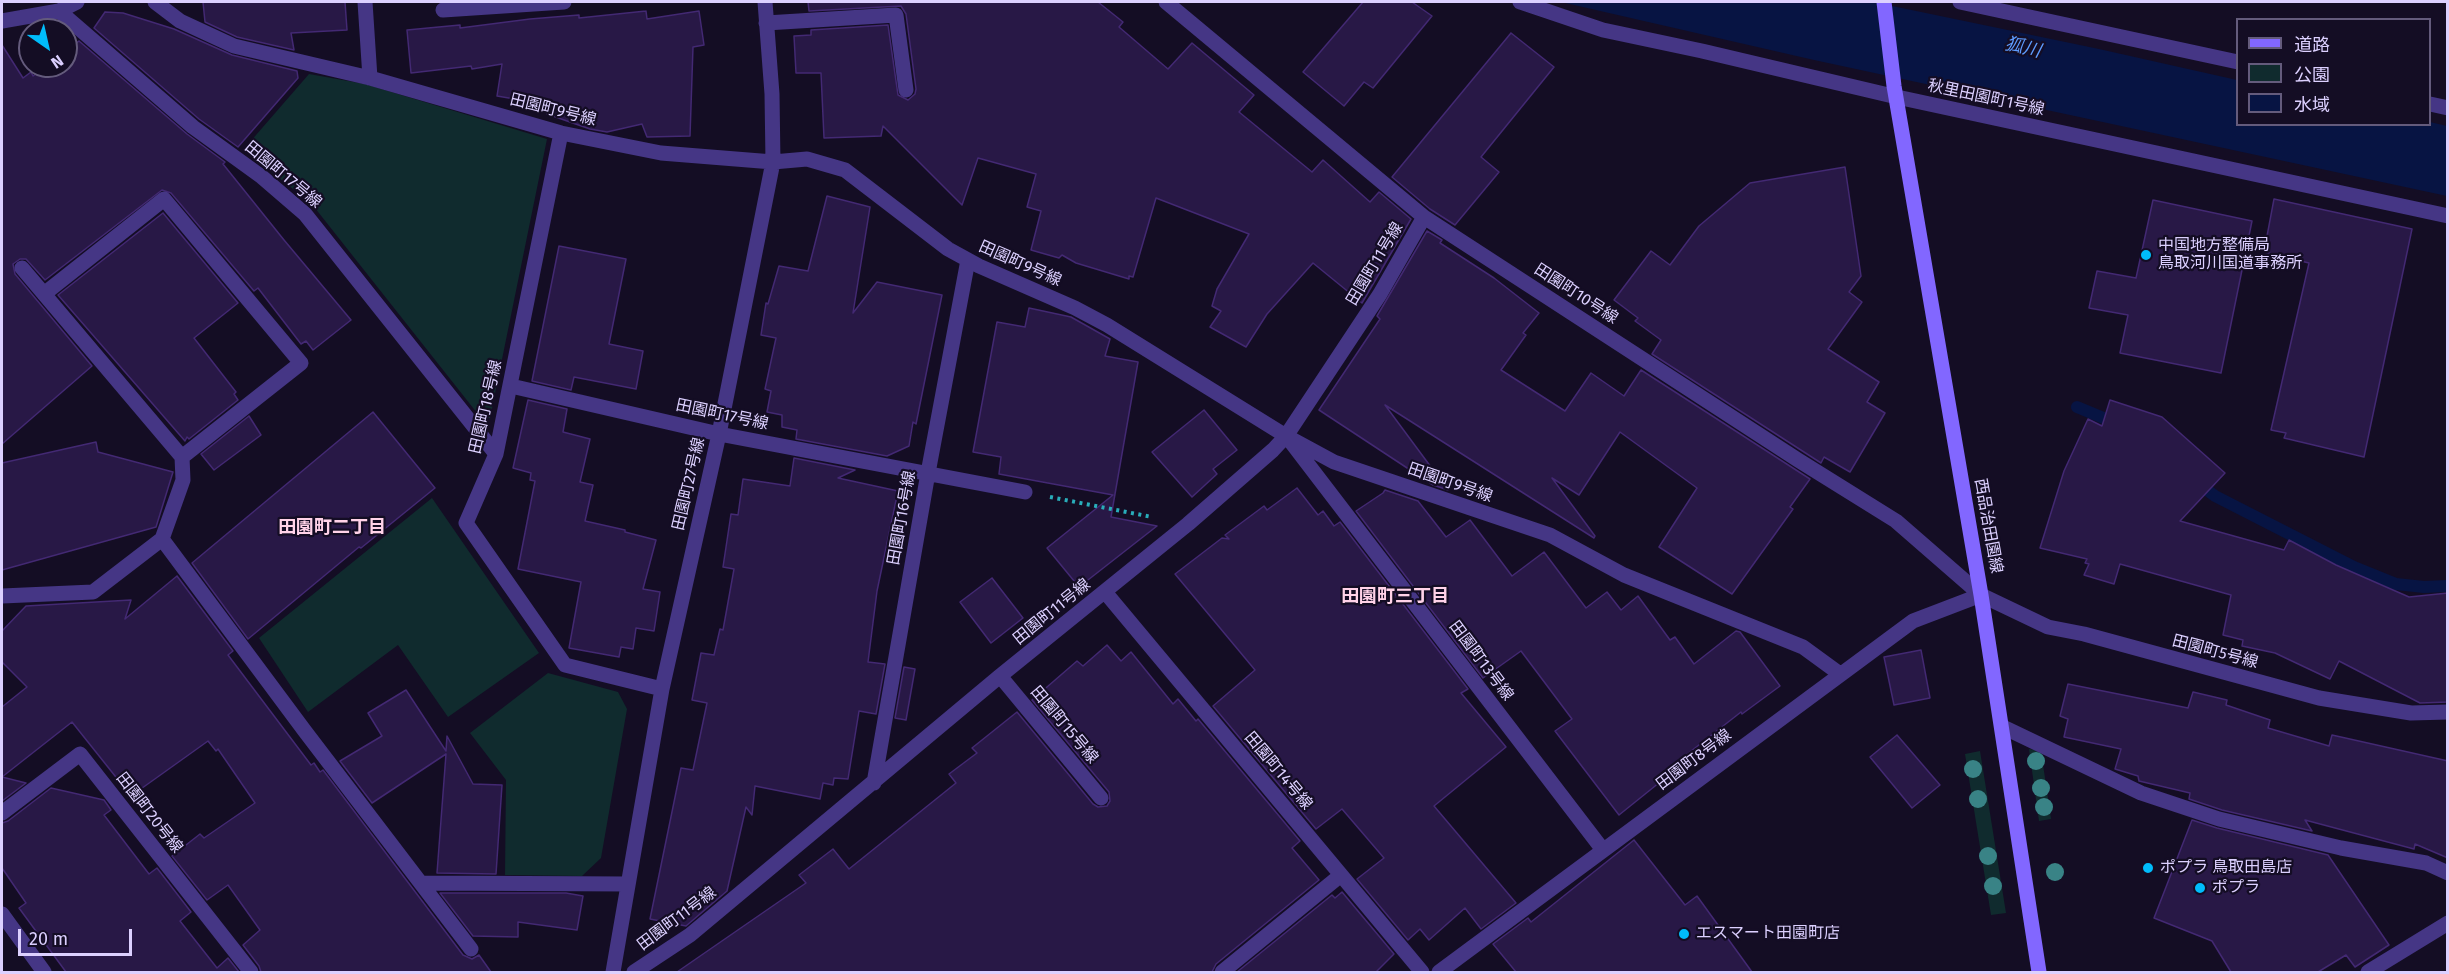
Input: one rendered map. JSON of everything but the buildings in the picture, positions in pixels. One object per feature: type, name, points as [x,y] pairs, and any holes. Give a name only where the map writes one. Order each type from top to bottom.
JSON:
[{"type":"street","points":[[2,21],[59,11],[76,2]]},
{"type":"street","name":"田園町9号線","points":[[155,2],[180,21],[234,46],[370,78],[561,133],[661,153],[772,162],[807,159],[845,170],[948,249],[1091,317],[1286,436],[1334,462],[1550,535],[1624,575],[1803,647],[1840,674]]},
{"type":"street","points":[[365,2],[370,78]]},
{"type":"street","points":[[443,10],[564,2]]},
{"type":"street","name":"田園町27号線","points":[[613,972],[662,689],[719,434],[772,162],[772,94],[765,2]]},
{"type":"street","name":"田園町10号線","points":[[1166,2],[1424,217],[1797,460],[1896,521],[1981,595]]},
{"type":"street","name":"秋里田園町1号線","points":[[1520,2],[1604,30],[1895,92],[2448,216]]},
{"type":"street","name":"西品治田園線","points":[[1884,2],[1895,92],[2003,727],[2039,972]]},
{"type":"street","points":[[1959,2],[2236,62]]},
{"type":"street","name":"田園町17号線","points":[[59,11],[193,127],[262,177],[305,214],[496,454]]},
{"type":"street","points":[[766,23],[896,15],[906,90]]},
{"type":"street","points":[[2431,104],[2448,108]]},
{"type":"street","name":"田園町18号線","points":[[561,133],[496,454],[466,523],[565,665],[662,689]]},
{"type":"street","points":[[44,294],[164,199],[301,363],[182,457]]},
{"type":"street","name":"田園町11号線","points":[[634,972],[690,934],[874,783],[1000,676],[1188,524],[1286,436],[1380,294],[1424,217]]},
{"type":"street","name":"田園町16号線","points":[[874,783],[968,260]]},
{"type":"street","points":[[2,596],[93,592],[162,539],[183,480],[182,457],[22,268]]},
{"type":"street","name":"田園町17号線","points":[[511,386],[719,434],[1025,492]]},
{"type":"street","name":"田園町13号線","points":[[1286,436],[1603,850]]},
{"type":"street","points":[[162,539],[471,949]]},
{"type":"street","name":"田園町14号線","points":[[1106,592],[1422,972]]},
{"type":"street","name":"田園町8号線","points":[[1439,972],[1913,621],[1981,595]]},
{"type":"street","name":"田園町5号線","points":[[1981,595],[2049,627],[2084,634],[2319,698],[2411,714],[2448,712]]},
{"type":"street","name":"田園町15号線","points":[[1000,676],[1101,798]]},
{"type":"street","points":[[2003,727],[2141,793],[2219,819],[2342,849],[2426,863],[2448,873]]},
{"type":"street","name":"田園町20号線","points":[[2,813],[80,754],[251,972]]},
{"type":"street","points":[[1222,972],[1341,875]]},
{"type":"street","points":[[421,883],[628,884]]},
{"type":"street","points":[[2,914],[44,972]]},
{"type":"street","points":[[2368,972],[2448,923]]},
{"type":"path","points":[[1025,492],[1188,524]]},
{"type":"green space","points":[[309,74],[365,84],[547,139],[490,418],[481,418],[311,203],[243,150]]},
{"type":"green space","points":[[432,498],[539,653],[448,717],[398,645],[308,712],[259,638]]},
{"type":"green space","points":[[548,673],[618,692],[627,709],[601,858],[582,876],[505,875],[506,780],[470,733]]},
{"type":"green space","points":[[2029,749],[2041,751],[2051,819],[2039,821]]},
{"type":"green space","points":[[1980,751],[2006,913],[1991,915],[1965,754]]},
{"type":"water","name":"狐川","points":[[1561,2],[1873,2],[2099,49],[2236,80],[2236,126],[2431,126],[2431,122],[2447,126],[2447,196],[1814,60]]},
{"type":"waterway","points":[[2077,407],[2118,424]]},
{"type":"waterway","points":[[2195,481],[2215,496],[2354,567],[2396,584],[2424,587],[2448,586]]},
{"type":"place","name":"中国地方整備局 鳥取河川国道事務所","points":[[2146,255]]},
{"type":"place","name":"ポプラ 鳥取田島店","points":[[2148,868]]},
{"type":"place","name":"ポプラ","points":[[2200,888]]},
{"type":"place","name":"エスマート田園町店","points":[[1684,934]]},
{"type":"district","name":"田園町二丁目","points":[[332,528]]},
{"type":"district","name":"田園町三丁目","points":[[1395,597]]}]
